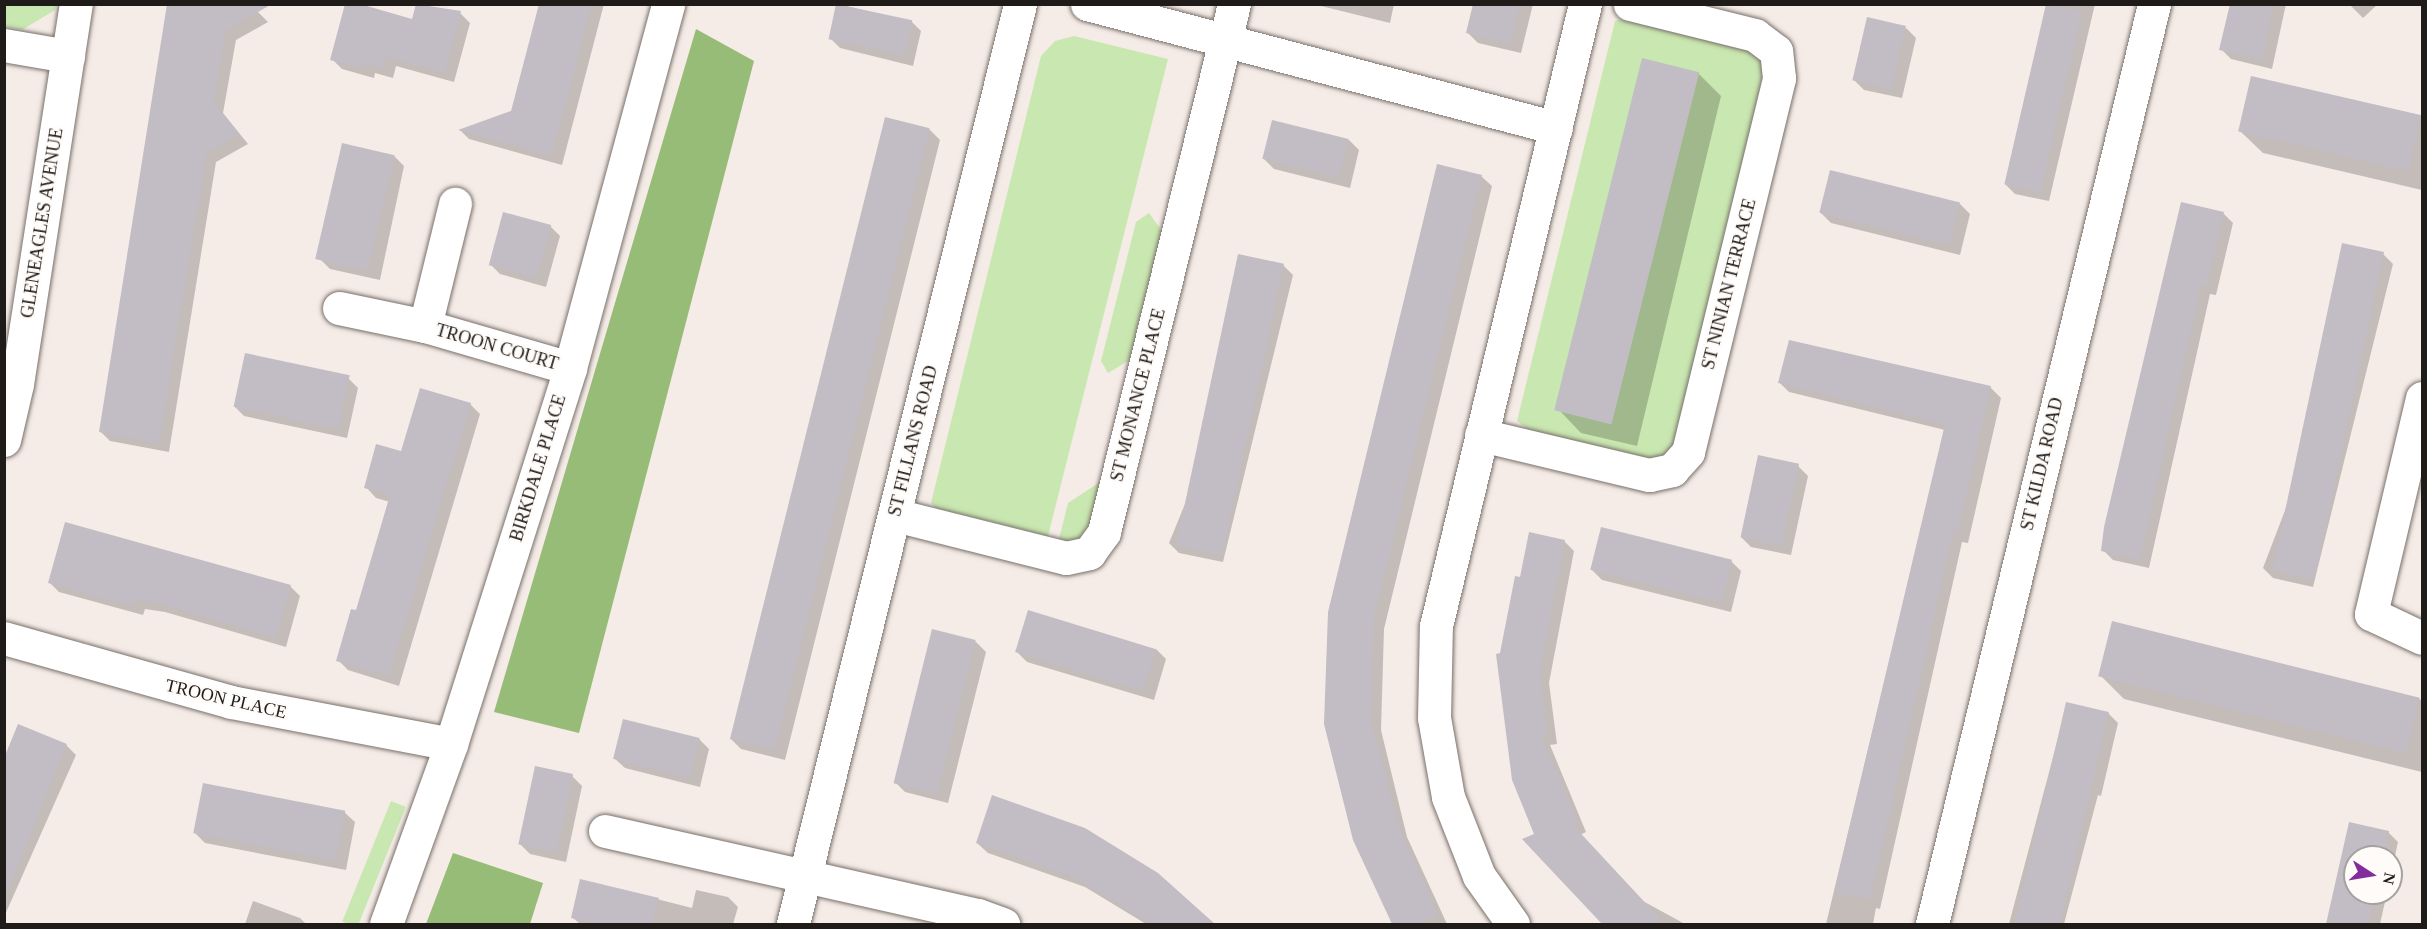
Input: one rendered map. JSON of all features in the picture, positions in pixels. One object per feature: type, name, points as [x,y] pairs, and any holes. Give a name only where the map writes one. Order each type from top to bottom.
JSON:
[{"type":"street","name":"GLENEAGLES AVENUE","points":[[4,440],[76,4]]},
{"type":"street","name":"BIRKDALE PLACE","points":[[386,924],[452,744],[570,368],[668,4]]},
{"type":"street","name":"ST FILLANS ROAD","points":[[793,924],[1020,4]]},
{"type":"street","points":[[1087,4],[1556,128]]},
{"type":"street","name":"ST MONANCE PLACE","points":[[895,515],[1066,558],[1089,552],[1104,532],[1233,4]]},
{"type":"street","points":[[1513,924],[1479,876],[1448,797],[1434,718],[1436,626],[1585,4]]},
{"type":"street","name":"ST NINIAN TERRACE","points":[[1481,435],[1649,475],[1672,470],[1688,452],[1779,78],[1776,51],[1755,35],[1630,4]]},
{"type":"street","name":"ST KILDA ROAD","points":[[1932,924],[2154,4]]},
{"type":"street","points":[[4,45],[68,56]]},
{"type":"street","name":"TROON COURT","points":[[425,326],[455,204]]},
{"type":"street","name":"TROON COURT","points":[[339,308],[425,326],[570,368]]},
{"type":"street","points":[[2422,398],[2370,614],[2422,638]]},
{"type":"street","name":"TROON PLACE","points":[[4,638],[231,702],[452,744]]},
{"type":"street","points":[[605,831],[978,915],[1003,924]]},
{"type":"green space","points":[[4,5],[56,5],[55,10],[22,30],[5,27]]},
{"type":"green space","points":[[1628,17],[1753,47],[1764,60],[1766,77],[1675,448],[1665,458],[1652,461],[1536,435],[1517,421],[1615,21]]},
{"type":"green space","points":[[696,29],[754,61],[579,733],[494,712]]},
{"type":"green space","points":[[1074,36],[1168,59],[1047,540],[941,513],[931,503],[1041,56],[1055,41]]},
{"type":"green space","points":[[1149,213],[1164,234],[1133,358],[1108,373],[1101,361],[1136,222]]},
{"type":"green space","points":[[1103,480],[1092,528],[1080,542],[1058,543],[1068,503]]},
{"type":"green space","points":[[391,801],[406,807],[359,924],[342,922]]},
{"type":"green space","points":[[453,853],[543,883],[530,924],[426,924]]},
{"type":"building","points":[[167,4],[272,4],[226,30],[214,102],[239,134],[207,152],[159,443],[99,432]]},
{"type":"building","points":[[345,4],[360,4],[412,19],[416,4],[461,11],[445,73],[386,57],[383,69],[365,64],[364,69],[330,60]]},
{"type":"building","points":[[539,4],[592,4],[552,156],[458,130],[511,111]]},
{"type":"building","points":[[836,4],[912,20],[905,55],[829,39]]},
{"type":"building","points":[[1473,4],[1520,4],[1511,44],[1466,33]]},
{"type":"building","points":[[2046,4],[2082,12],[2040,193],[2004,184]]},
{"type":"building","points":[[2230,4],[2274,4],[2262,60],[2219,50]]},
{"type":"building","points":[[1867,17],[1906,26],[1891,89],[1852,80]]},
{"type":"building","points":[[1642,58],[1699,72],[1611,424],[1554,410]]},
{"type":"building","points":[[2251,76],[2422,115],[2409,171],[2238,132]]},
{"type":"building","points":[[885,117],[930,128],[775,750],[730,739]]},
{"type":"building","points":[[1272,120],[1349,139],[1339,178],[1262,159]]},
{"type":"building","points":[[342,143],[395,155],[368,271],[315,259]]},
{"type":"building","points":[[1437,164],[1482,175],[1374,618],[1371,719],[1398,825],[1438,915],[1417,924],[1392,924],[1353,840],[1324,724],[1328,612]]},
{"type":"building","points":[[1830,170],[1960,202],[1949,245],[1819,213]]},
{"type":"building","points":[[2181,202],[2224,212],[2207,286],[2201,285],[2140,560],[2101,551],[2104,527]]},
{"type":"building","points":[[503,212],[551,225],[537,278],[489,265]]},
{"type":"building","points":[[2342,243],[2384,252],[2314,580],[2272,571]]},
{"type":"building","points":[[1238,254],[1284,264],[1222,555],[1176,545]]},
{"type":"building","points":[[1789,340],[1991,386],[1958,534],[1953,533],[1870,900],[1834,892],[1945,424],[1778,383]]},
{"type":"building","points":[[245,353],[350,375],[338,429],[234,407]]},
{"type":"building","points":[[420,388],[471,403],[389,676],[336,661],[351,609],[356,610],[390,495],[364,488],[376,444],[401,451]]},
{"type":"building","points":[[1758,455],[1799,464],[1782,546],[1741,537]]},
{"type":"building","points":[[65,522],[291,585],[276,638],[154,602],[135,600],[133,606],[48,583]]},
{"type":"building","points":[[1601,527],[1732,560],[1721,602],[1590,570]]},
{"type":"building","points":[[1529,532],[1565,540],[1540,672],[1548,735],[1541,735],[1578,822],[1572,824],[1665,924],[1602,924],[1522,839],[1534,834],[1512,780],[1496,654],[1500,653],[1515,576],[1520,577]]},
{"type":"building","points":[[1028,610],[1156,649],[1143,691],[1015,652]]},
{"type":"building","points":[[2112,621],[2420,698],[2406,753],[2098,676]]},
{"type":"building","points":[[932,629],[976,640],[937,794],[894,783]]},
{"type":"building","points":[[2066,702],[2109,712],[2060,924],[2015,924]]},
{"type":"building","points":[[623,719],[700,738],[690,778],[613,759]]},
{"type":"building","points":[[18,724],[67,744],[6,894],[4,758]]},
{"type":"building","points":[[535,766],[573,774],[557,852],[518,844]]},
{"type":"building","points":[[203,783],[345,811],[336,861],[193,833]]},
{"type":"building","points":[[992,795],[1085,828],[1158,873],[1215,924],[1150,924],[1074,877],[976,843]]},
{"type":"building","points":[[2349,822],[2389,831],[2386,845],[2344,845]]},
{"type":"building","points":[[2343,849],[2343,905],[2372,905],[2368,924],[2326,924]]},
{"type":"building","points":[[580,879],[659,898],[652,924],[598,924],[571,918]]}]
